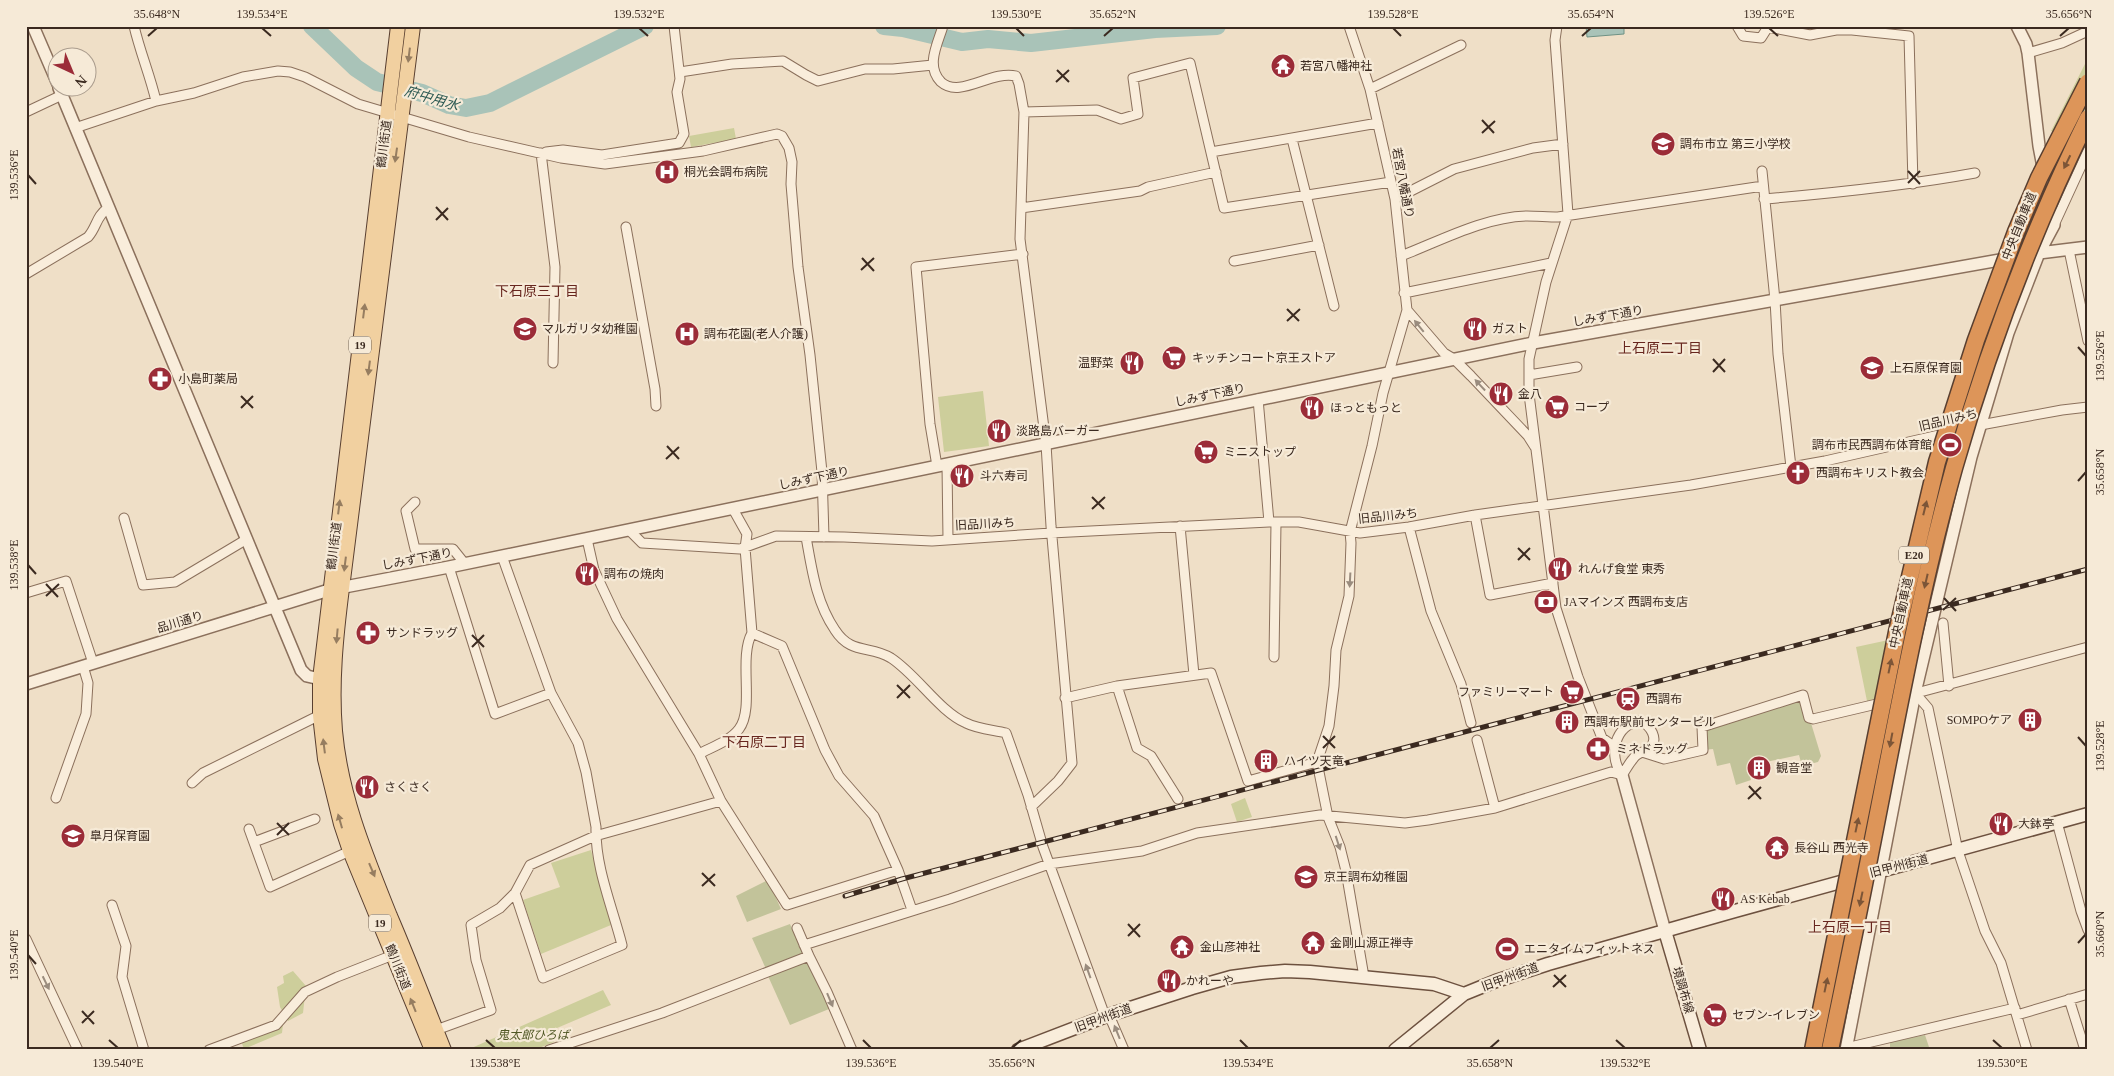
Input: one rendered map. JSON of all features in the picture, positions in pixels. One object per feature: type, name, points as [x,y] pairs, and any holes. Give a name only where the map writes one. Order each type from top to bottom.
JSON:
[{"type":"highway","name":"中央自動車道","points":[[1813,1050],[1897,632],[1937,462],[1976,340],[2016,232],[2039,178],[2088,82]]},
{"type":"highway","name":"中央自動車道","points":[[1830,1050],[1900,696],[1931,558],[1954,467],[1992,346],[2032,239],[2088,118]]},
{"type":"main road","name":"鶴川街道","points":[[398,26],[391,83],[395,109],[336,589],[320,679],[320,715],[330,781],[350,851],[432,1050]]},
{"type":"main road","name":"鶴川街道","points":[[395,109],[406,84],[413,26]]},
{"type":"main road","name":"鶴川街道","points":[[336,589],[333,702],[337,748],[345,792],[365,856],[444,1050]]},
{"type":"main road","name":"旧甲州街道","points":[[1018,1050],[1107,1016],[1192,988],[1246,975],[1285,971],[1364,977],[1434,984],[1464,994],[1548,964],[2088,814]]},
{"type":"main road","name":"境調布線","points":[[1665,931],[1700,1050]]},
{"type":"main road","points":[[1396,1049],[1464,994]]},
{"type":"street","points":[[33,26],[48,62]]},
{"type":"street","points":[[134,26],[140,49],[150,74],[156,101]]},
{"type":"street","points":[[541,153],[563,150],[602,155],[679,143],[684,134],[677,92],[680,72],[674,26]]},
{"type":"street","name":"若宮八幡通り","points":[[1349,26],[1370,89],[1395,199],[1407,310],[1421,329],[1444,353],[1454,359],[1528,436],[1535,447]]},
{"type":"street","points":[[1556,26],[1555,40],[1568,214],[1551,263],[1529,359],[1529,394],[1553,583],[1562,628],[1602,738],[1614,752],[1631,760]]},
{"type":"street","points":[[1737,26],[1743,36],[1761,38],[1768,27],[1810,35],[1844,30],[1908,36],[1913,184]]},
{"type":"street","points":[[2017,26],[2026,44],[2028,53],[2039,146],[2054,225]]},
{"type":"street","points":[[943,28],[933,65],[939,79],[947,87],[959,88],[992,77],[1016,76],[1024,112],[1024,161],[1020,208],[1020,239],[1046,444],[1051,533],[1072,763],[1058,781],[1031,807]]},
{"type":"street","points":[[2062,43],[2088,31]]},
{"type":"street","points":[[2028,53],[2088,38]]},
{"type":"street","points":[[1370,89],[1461,45]]},
{"type":"street","points":[[680,72],[732,64],[783,61],[806,76],[818,80],[865,69],[893,69],[933,65]]},
{"type":"street","points":[[1024,112],[1097,110],[1121,119],[1132,116],[1138,114],[1132,78],[1190,63],[1224,208],[1391,182]]},
{"type":"street","points":[[75,128],[156,101],[194,93],[243,77],[278,71],[290,72],[305,77],[358,104],[395,109],[469,136],[561,158],[605,164],[702,151],[777,134],[782,136],[789,148],[792,162],[798,267],[810,355],[823,490],[824,537]]},
{"type":"street","points":[[26,112],[48,97]]},
{"type":"street","points":[[63,98],[301,670],[306,676],[320,679]]},
{"type":"street","points":[[1211,152],[1378,123]]},
{"type":"street","points":[[1292,139],[1334,306]]},
{"type":"street","points":[[1395,199],[1454,169],[1533,148],[1563,144]]},
{"type":"street","points":[[2088,151],[2040,253],[2008,333],[1980,424],[1915,693],[1846,1049],[2088,994]]},
{"type":"street","points":[[541,153],[555,267],[553,363]]},
{"type":"street","points":[[1762,171],[1775,300],[1778,354],[1791,467]]},
{"type":"street","points":[[1020,208],[1140,191],[1148,187],[1216,172]]},
{"type":"street","points":[[1764,199],[1913,184],[1974,173]]},
{"type":"street","points":[[1401,256],[1474,228],[1501,220],[1528,216],[1558,217],[1763,186]]},
{"type":"street","points":[[26,274],[88,238],[94,230],[95,222],[101,213],[108,208]]},
{"type":"street","points":[[626,227],[655,389],[656,406]]},
{"type":"street","points":[[1234,261],[1319,245]]},
{"type":"street","name":"しみず下通り","points":[[336,589],[733,509],[1533,343],[2040,253],[2088,247]]},
{"type":"street","points":[[2070,250],[2088,341]]},
{"type":"street","points":[[948,539],[942,465],[930,424],[916,267],[1023,254]]},
{"type":"street","points":[[1404,293],[1551,263]]},
{"type":"street","points":[[1364,977],[1346,871],[1340,847],[1328,817],[1318,762],[1329,726],[1336,650],[1349,596],[1350,532],[1388,373],[1407,310]]},
{"type":"street","points":[[1529,375],[1577,367]]},
{"type":"street","points":[[1258,400],[1272,522],[1274,656]]},
{"type":"street","name":"旧品川みち","points":[[629,530],[642,543],[745,548],[776,536],[921,542],[1051,533],[1272,522],[1299,522],[1360,533],[1658,491],[1791,467],[1980,424],[1998,423],[2062,410],[2088,407]]},
{"type":"street","points":[[415,502],[406,511],[415,549],[453,549],[465,564]]},
{"type":"street","points":[[700,754],[731,737],[743,723],[747,690],[746,654],[748,640],[752,633],[745,548],[747,534],[733,509]]},
{"type":"street","points":[[1475,516],[1490,595],[1553,583]]},
{"type":"street","points":[[124,518],[143,585],[175,582],[247,539]]},
{"type":"street","points":[[1180,526],[1194,675]]},
{"type":"street","points":[[1409,527],[1431,611],[1461,684],[1471,723]]},
{"type":"street","points":[[806,537],[816,592],[835,630],[843,641],[853,647],[878,653],[898,663],[955,716],[966,723],[1006,733],[1040,840],[1107,1016],[1124,1050]]},
{"type":"street","points":[[587,539],[594,570],[617,619],[636,646],[700,754],[720,801],[787,905],[898,870]]},
{"type":"street","points":[[502,556],[550,693],[578,743],[586,772],[596,836],[595,845],[606,892],[622,945],[543,978],[514,894]]},
{"type":"street","points":[[449,567],[495,714],[550,693]]},
{"type":"street","points":[[26,594],[66,581],[88,664],[86,714],[56,798]]},
{"type":"street","name":"品川通り","points":[[26,684],[336,589]]},
{"type":"street","points":[[1942,623],[1950,686]]},
{"type":"street","points":[[752,633],[782,646],[825,750],[838,776],[874,816],[898,870],[912,910]]},
{"type":"street","points":[[1642,752],[1664,759],[1703,750],[1702,727],[1802,694],[1809,718],[1813,719],[1950,686],[2088,647]]},
{"type":"street","points":[[1065,698],[1117,686],[1211,674],[1233,743],[1248,781],[1318,762]]},
{"type":"street","points":[[1117,686],[1137,748],[1151,756],[1178,799]]},
{"type":"street","points":[[1915,693],[1928,708],[1958,851],[1985,931],[2001,963],[2027,1050]]},
{"type":"street","points":[[192,783],[203,774],[320,715]]},
{"type":"street","points":[[1622,775],[1631,760],[1638,753],[1649,748],[1654,738],[1651,728],[1640,721],[1630,723],[1614,752],[1616,767],[1622,775],[1665,931]]},
{"type":"street","points":[[1477,740],[1495,808]]},
{"type":"street","points":[[804,946],[1049,864],[1142,851],[1197,833],[1320,815],[1405,823],[1495,808],[1597,776],[1614,772],[1622,775]]},
{"type":"street","points":[[436,1030],[490,1010],[476,960],[471,925],[500,908],[514,894],[530,865],[596,836],[720,801]]},
{"type":"street","points":[[254,842],[315,819]]},
{"type":"street","points":[[2057,822],[2088,930]]},
{"type":"street","points":[[249,829],[270,886],[350,851]]},
{"type":"street","points":[[112,904],[126,946],[122,978],[144,1050]]},
{"type":"street","points":[[797,928],[852,1050]]},
{"type":"street","points":[[26,938],[78,1050]]},
{"type":"street","points":[[209,1050],[276,1025],[305,992],[393,955]]},
{"type":"street","points":[[549,1050],[662,1012],[809,956]]},
{"type":"street","points":[[2069,999],[2085,1050]]},
{"type":"green space","points":[[2088,58],[2088,142],[2085,148],[2051,131]]},
{"type":"green space","points":[[734,128],[736,139],[691,147],[689,136]]},
{"type":"green space","points":[[983,391],[989,446],[944,452],[938,397]]},
{"type":"green space","points":[[1921,633],[1912,688],[1867,701],[1856,647]]},
{"type":"green space","points":[[1804,700],[1821,756],[1818,762],[1802,766],[1799,755],[1747,766],[1751,780],[1736,785],[1730,763],[1717,766],[1713,749],[1703,750],[1702,730]]},
{"type":"green space","points":[[1245,798],[1252,817],[1237,822],[1231,804]]},
{"type":"green space","points":[[591,850],[611,925],[541,954],[523,900],[560,887],[551,863]]},
{"type":"green space","points":[[768,880],[781,909],[747,922],[736,896]]},
{"type":"green space","points":[[790,924],[803,954],[766,969],[752,938]]},
{"type":"green space","points":[[807,960],[829,1009],[790,1025],[768,976]]},
{"type":"green space","points":[[293,971],[306,986],[303,1013],[288,1021],[280,1007],[277,987],[284,983],[283,976]]},
{"type":"green space","name":"鬼太郎ひろば","points":[[603,990],[611,1005],[550,1031],[554,1042],[534,1050],[467,1050]]},
{"type":"green space","points":[[283,1024],[282,1033],[244,1049],[241,1041]]},
{"type":"green space","points":[[1925,1035],[1930,1050],[1890,1050],[1890,1042]]},
{"type":"shaded area","points":[[1586,26],[1624,26],[1624,34],[1587,37]]},
{"type":"waterway","name":"府中用水","points":[[312,26],[356,68],[377,82],[422,93],[449,105],[466,108],[490,103],[645,26]]},
{"type":"waterway","name":"府中用水","points":[[884,26],[903,28],[962,42],[988,39],[1031,43],[1155,29],[1217,26]]},
{"type":"railway","points":[[845,896],[902,879],[2088,569]]},
{"type":"place","name":"若宮八幡神社","points":[[1283,66]]},
{"type":"place","name":"調布市立 第三小学校","points":[[1663,144]]},
{"type":"place","name":"桐光会調布病院","points":[[667,172]]},
{"type":"place","name":"マルガリタ幼稚園","points":[[525,329]]},
{"type":"place","name":"ガスト","points":[[1475,329]]},
{"type":"place","name":"調布花園(老人介護)","points":[[687,334]]},
{"type":"place","name":"キッチンコート京王ストア","points":[[1174,358]]},
{"type":"place","name":"温野菜","points":[[1132,363]]},
{"type":"place","name":"上石原保育園","points":[[1872,368]]},
{"type":"place","name":"小島町薬局","points":[[160,379]]},
{"type":"place","name":"金八","points":[[1501,394]]},
{"type":"place","name":"コープ","points":[[1557,407]]},
{"type":"place","name":"ほっともっと","points":[[1312,408]]},
{"type":"place","name":"淡路島バーガー","points":[[999,431]]},
{"type":"place","name":"調布市民西調布体育館","points":[[1950,445]]},
{"type":"place","name":"ミニストップ","points":[[1206,452]]},
{"type":"place","name":"西調布キリスト教会","points":[[1798,473]]},
{"type":"place","name":"斗六寿司","points":[[962,476]]},
{"type":"place","name":"れんげ食堂 東秀","points":[[1560,569]]},
{"type":"place","name":"調布の焼肉","points":[[587,574]]},
{"type":"place","name":"JAマインズ 西調布支店","points":[[1546,602]]},
{"type":"place","name":"サンドラッグ","points":[[368,633]]},
{"type":"place","name":"ファミリーマート","points":[[1572,692]]},
{"type":"place","name":"西調布","points":[[1628,699]]},
{"type":"place","name":"SOMPOケア","points":[[2030,720]]},
{"type":"place","name":"西調布駅前センタービル","points":[[1567,722]]},
{"type":"place","name":"ミネドラッグ","points":[[1598,749]]},
{"type":"place","name":"ハイツ天竜","points":[[1266,761]]},
{"type":"place","name":"観音堂","points":[[1759,768]]},
{"type":"place","name":"さくさく","points":[[367,787]]},
{"type":"place","name":"大鉢亭","points":[[2001,824]]},
{"type":"place","name":"皐月保育園","points":[[73,836]]},
{"type":"place","name":"長谷山 西光寺","points":[[1777,848]]},
{"type":"place","name":"京王調布幼稚園","points":[[1306,877]]},
{"type":"place","name":"AS Kebab","points":[[1723,899]]},
{"type":"place","name":"金剛山源正禅寺","points":[[1313,943]]},
{"type":"place","name":"金山彦神社","points":[[1182,947]]},
{"type":"place","name":"エニタイムフィットネス","points":[[1507,949]]},
{"type":"place","name":"かれーや","points":[[1169,981]]},
{"type":"place","name":"セブン-イレブン","points":[[1715,1015]]},
{"type":"district","name":"下石原三丁目","points":[[537,291]]},
{"type":"district","name":"上石原二丁目","points":[[1660,348]]},
{"type":"district","name":"下石原二丁目","points":[[764,742]]},
{"type":"district","name":"上石原一丁目","points":[[1850,927]]}]
